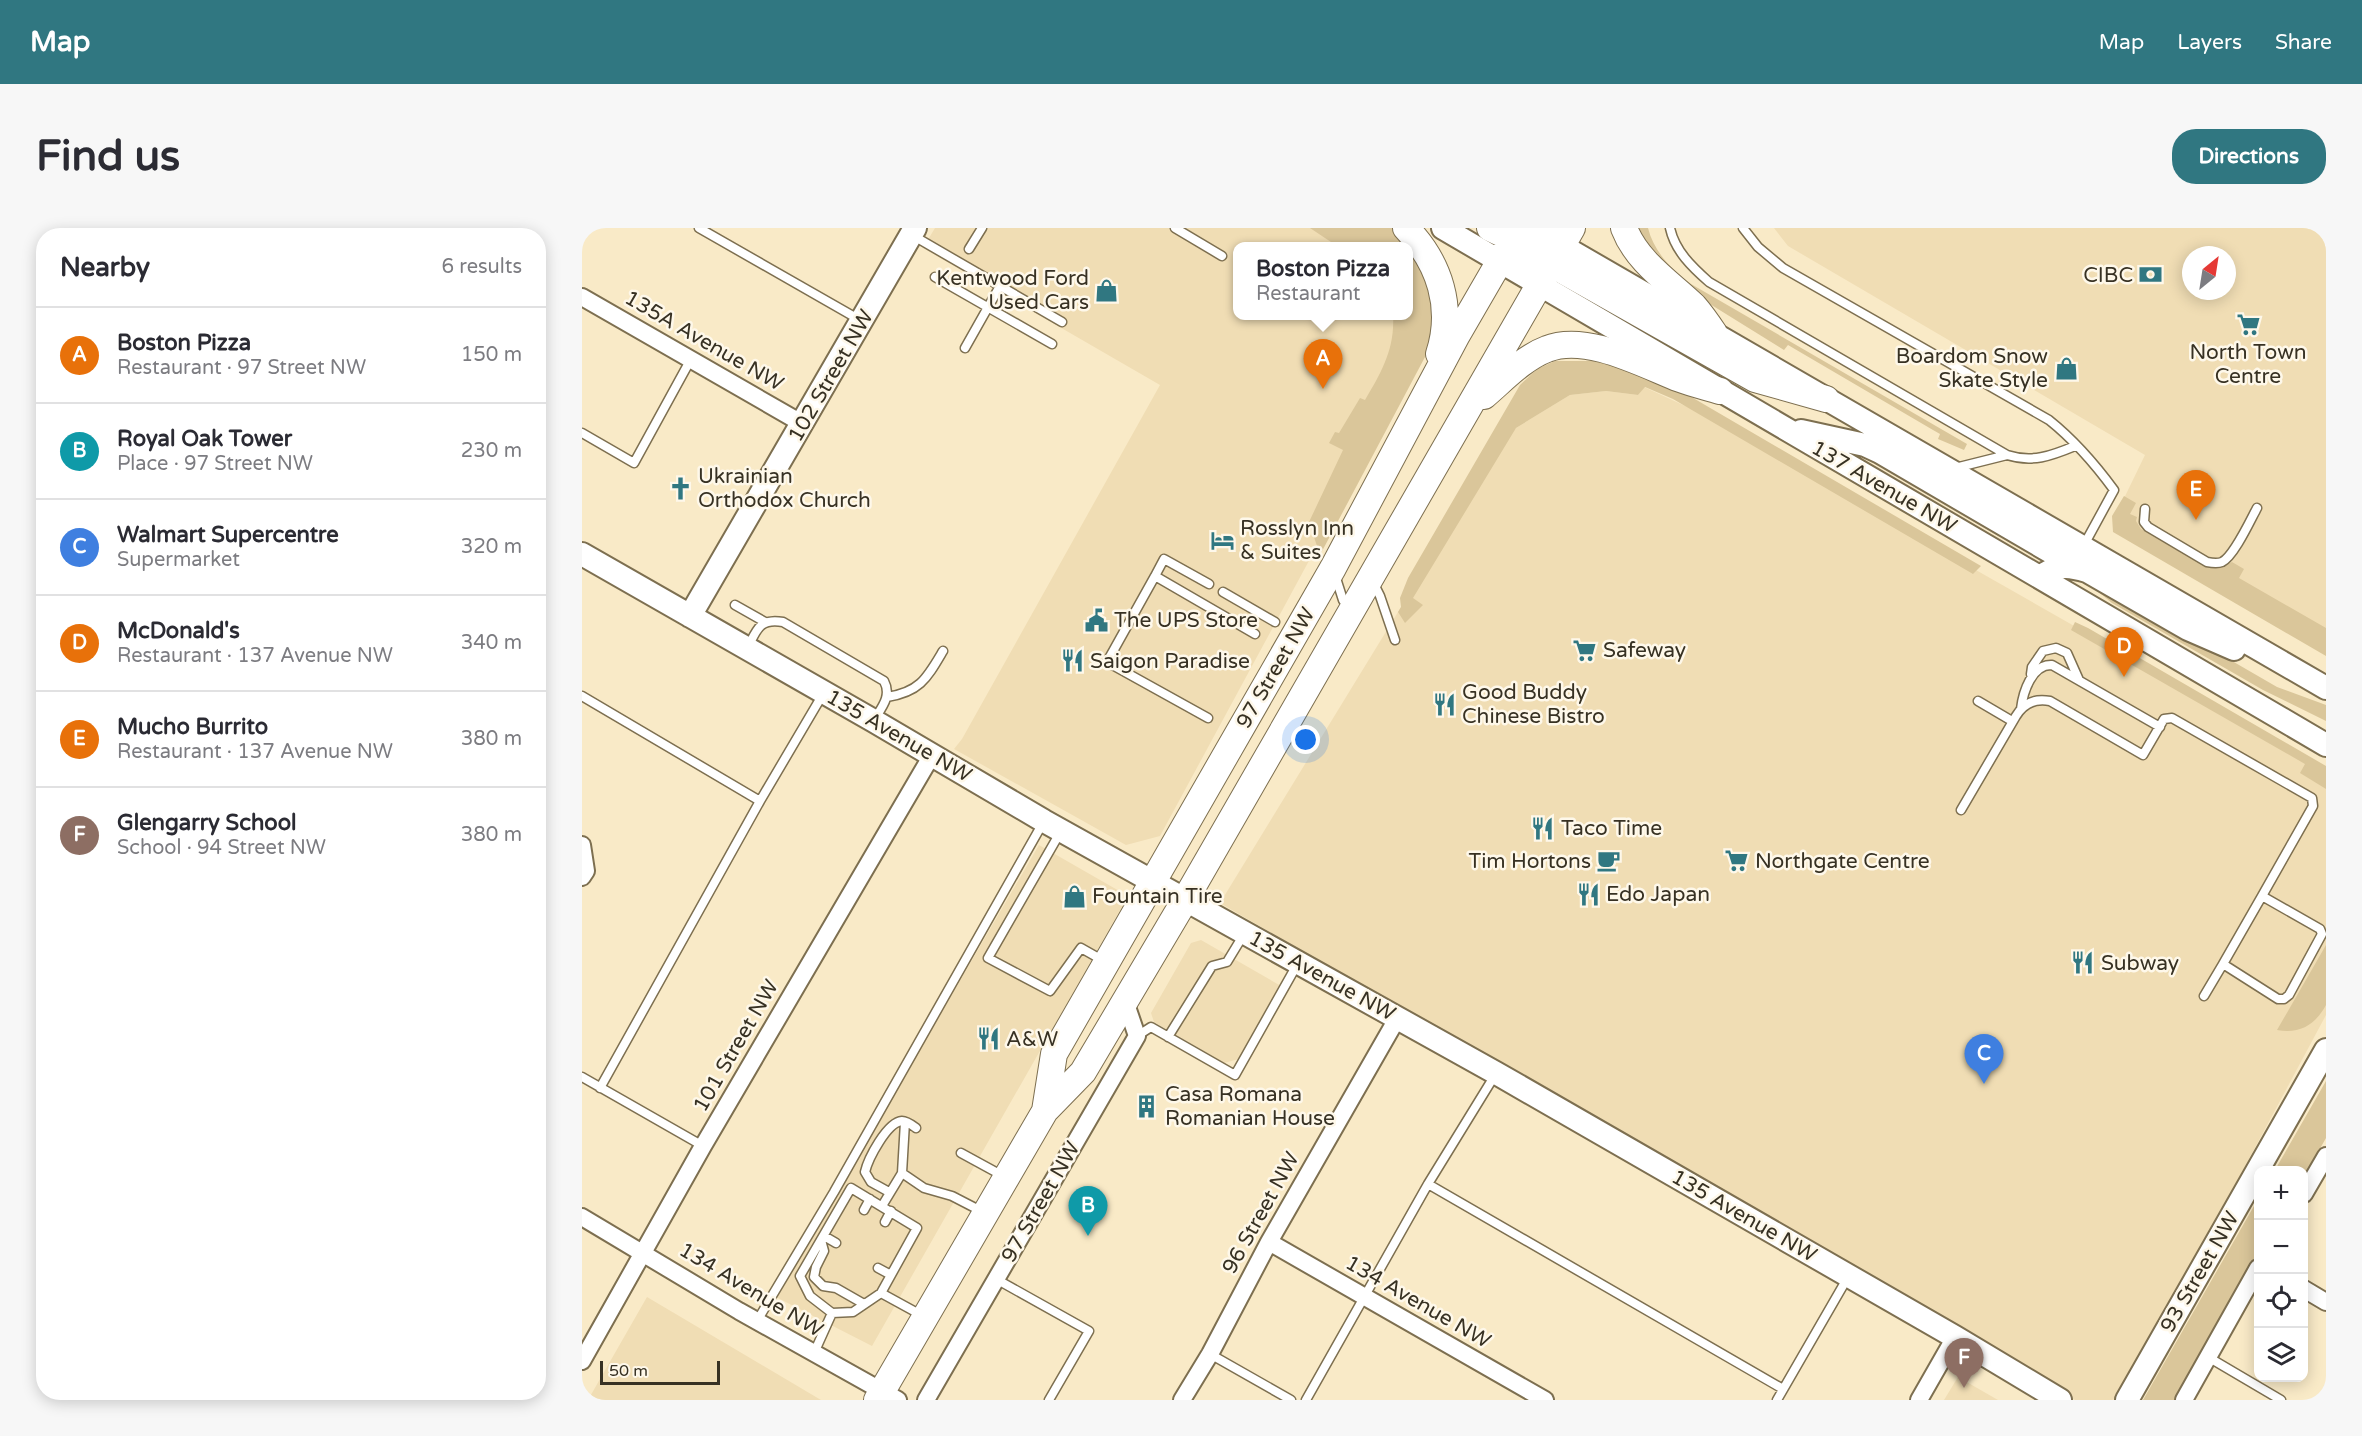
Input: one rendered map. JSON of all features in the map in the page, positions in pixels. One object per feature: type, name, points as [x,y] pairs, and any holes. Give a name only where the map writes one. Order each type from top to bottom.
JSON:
[{"type":"main road","points":[[1406,228],[1427,254],[1439,277],[1446,304],[1443,343],[1427,392]]},
{"type":"main road","points":[[1624,228],[1627,236],[1655,273],[1695,307],[1714,333]]},
{"type":"main road","points":[[1535,245],[1755,379],[1826,399]]},
{"type":"main road","name":"97 Street NW","points":[[1045,1111],[1054,1054],[1333,568],[1427,392],[1535,245]]},
{"type":"main road","name":"97 Street NW","points":[[886,1397],[925,1317],[1045,1111],[1083,1072],[1468,410],[1535,245]]},
{"type":"main road","points":[[1468,410],[1518,367],[1546,349],[1568,344],[1592,347],[1646,363],[1681,379],[1720,391]]},
{"type":"street","name":"137 Avenue NW","points":[[1443,228],[1535,245],[1714,333],[2326,689]]},
{"type":"street","name":"102 Street NW","points":[[690,616],[913,231]]},
{"type":"street","name":"137 Avenue NW","points":[[1535,245],[1720,391],[2326,745]]},
{"type":"street","name":"135A Avenue NW","points":[[582,297],[803,424]]},
{"type":"street","points":[[1779,426],[1865,445],[2051,552],[2067,554],[2083,548]]},
{"type":"street","name":"135 Avenue NW","points":[[582,554],[1052,826],[1496,1073],[1955,1337],[2060,1400]]},
{"type":"street","points":[[2039,578],[2055,567],[2071,567],[2087,571],[2188,629],[2326,689]]},
{"type":"street","name":"101 Street NW","points":[[582,1361],[703,1146],[932,755]]},
{"type":"street","points":[[582,845],[586,871],[582,877]]},
{"type":"street","points":[[1125,1001],[1137,1036]]},
{"type":"street","name":"96 Street NW","points":[[1182,1400],[1210,1354],[1269,1242],[1398,1017]]},
{"type":"street","name":"97 Street NW","points":[[927,1400],[1137,1036]]},
{"type":"street","name":"93 Street NW","points":[[2127,1400],[2326,1050]]},
{"type":"street","points":[[2308,1188],[2324,1165]]},
{"type":"street","name":"134 Avenue NW","points":[[582,1217],[886,1397]]},
{"type":"street","name":"134 Avenue NW","points":[[1269,1242],[1545,1400]]},
{"type":"street","points":[[2184,1400],[2255,1274]]},
{"type":"street","points":[[2308,1291],[2326,1302]]},
{"type":"street","points":[[1919,1400],[1955,1337]]},
{"type":"lane","points":[[699,228],[862,321]]},
{"type":"lane","points":[[969,249],[981,228]]},
{"type":"lane","points":[[1175,228],[1222,256]]},
{"type":"lane","points":[[1670,228],[1677,249],[1686,261],[1709,282],[2007,455],[2026,460],[2037,459],[2075,447]]},
{"type":"lane","points":[[1743,228],[1758,247],[1783,268],[2049,420],[2063,431],[2075,447],[2097,466],[2114,490],[2083,548]]},
{"type":"lane","points":[[913,231],[1062,322]]},
{"type":"lane","points":[[936,277],[1052,344]]},
{"type":"lane","points":[[965,348],[1000,286]]},
{"type":"lane","points":[[582,433],[634,463],[691,359]]},
{"type":"lane","points":[[1946,470],[2007,455]]},
{"type":"lane","points":[[2145,509],[2144,522],[2148,527],[2214,564],[2222,562],[2232,551],[2257,508]]},
{"type":"lane","points":[[1208,718],[1107,662],[1164,559],[1209,584]]},
{"type":"lane","points":[[1333,568],[1342,600],[1352,611]]},
{"type":"lane","points":[[1155,576],[1255,634]]},
{"type":"lane","points":[[1371,578],[1380,596],[1395,640]]},
{"type":"lane","points":[[1223,592],[1275,622]]},
{"type":"lane","points":[[735,605],[765,622]]},
{"type":"lane","points":[[747,649],[758,628],[765,622],[773,620],[783,622],[884,681],[888,689],[887,698],[874,721]]},
{"type":"lane","points":[[2030,680],[2032,667],[2039,655],[2049,648],[2067,653],[2079,680]]},
{"type":"lane","points":[[887,698],[902,695],[927,680],[943,651]]},
{"type":"lane","points":[[2021,709],[2022,698],[2030,680],[2037,669],[2045,664],[2056,666],[2160,727]]},
{"type":"lane","points":[[600,1088],[760,801],[824,693]]},
{"type":"lane","points":[[582,696],[760,801]]},
{"type":"lane","points":[[1961,810],[2012,721],[2021,709],[2035,701],[2050,701],[2143,755],[2164,719],[2172,718],[2312,798],[2313,806],[2204,996]]},
{"type":"lane","points":[[1978,702],[2012,721]]},
{"type":"lane","points":[[1052,826],[988,958],[1050,992],[1081,948],[1107,963]]},
{"type":"lane","points":[[757,1321],[1052,826]]},
{"type":"lane","points":[[2223,964],[2278,999],[2284,999],[2289,995],[2322,934],[2320,929],[2262,896]]},
{"type":"lane","points":[[1168,1037],[1212,966],[1227,962],[1244,933]]},
{"type":"lane","points":[[1137,1036],[1151,1027],[1235,1076],[1299,963]]},
{"type":"lane","points":[[1306,1400],[1366,1298],[1428,1184],[1496,1073]]},
{"type":"lane","points":[[582,1077],[703,1146]]},
{"type":"lane","points":[[889,1192],[871,1182],[865,1172],[868,1160],[891,1127],[900,1121],[916,1128]]},
{"type":"lane","points":[[882,1206],[902,1173],[905,1122]]},
{"type":"lane","points":[[961,1153],[1006,1178]]},
{"type":"lane","points":[[902,1173],[924,1188],[952,1196],[986,1213]]},
{"type":"lane","points":[[1428,1184],[1783,1389]]},
{"type":"lane","points":[[851,1188],[870,1199],[917,1228],[881,1293],[853,1312],[832,1313],[810,1296],[800,1276],[851,1188]]},
{"type":"lane","points":[[864,1210],[870,1199]]},
{"type":"lane","points":[[885,1222],[891,1211]]},
{"type":"lane","points":[[822,1238],[836,1243]]},
{"type":"lane","points":[[822,1238],[824,1251],[814,1277],[823,1286],[836,1287],[864,1304]]},
{"type":"lane","points":[[878,1268],[891,1275]]},
{"type":"lane","points":[[1777,1400],[1849,1276]]},
{"type":"lane","points":[[996,1279],[1089,1331],[1049,1400]]},
{"type":"lane","points":[[881,1293],[925,1317]]},
{"type":"lane","points":[[814,1354],[832,1313]]},
{"type":"lane","points":[[1210,1354],[1291,1400]]},
{"type":"lane","points":[[2207,1357],[2281,1400]]},
{"type":"shaded area","points":[[935,228],[1347,228],[1366,242],[1233,242],[1233,320],[1393,320],[1409,376],[1160,836],[1126,845],[954,749],[962,739],[1160,385],[923,248]]},
{"type":"shaded area","points":[[1310,228],[1397,228],[1409,242],[1331,242]]},
{"type":"shaded area","points":[[1639,228],[1648,228],[1654,245],[1664,259],[1691,284],[1967,444],[1964,450],[1938,439],[1940,434],[1788,345],[1784,350],[1697,296],[1634,234]]},
{"type":"shaded area","points":[[1774,228],[2326,228],[2326,655],[2114,519],[2145,455],[1788,246]]},
{"type":"shaded area","points":[[1413,246],[1417,251],[1432,299],[1432,333],[1425,357],[1320,555],[1309,522],[1343,450],[1329,443],[1335,432],[1339,433],[1360,398],[1365,400],[1389,350],[1393,320],[1413,320]]},
{"type":"shaded area","points":[[1555,361],[1594,361],[1621,367],[1676,388],[1981,566],[1973,574],[1673,399],[1645,387],[1638,395],[1606,391],[1570,395],[1516,428],[1413,598],[1423,605],[1405,623],[1398,612],[1401,607],[1400,598],[1408,578],[1520,385],[1537,369]]},
{"type":"shaded area","points":[[1644,387],[1696,411],[2326,769],[2326,1015],[2122,1396],[2112,1400],[2075,1400],[1220,903],[1499,447],[1516,428],[1570,395],[1606,391],[1638,395]]},
{"type":"shaded area","points":[[2124,496],[2136,503],[2130,514],[2137,517],[2136,521],[2141,529],[2210,568],[2218,568],[2232,562],[2244,569],[2239,578],[2326,628],[2326,656],[2113,532],[2112,516]]},
{"type":"shaded area","points":[[2094,581],[2277,687],[2326,705],[2326,721],[2263,690],[2112,603],[2090,585]]},
{"type":"shaded area","points":[[2075,622],[2326,766],[2326,789],[2300,773],[2305,764],[2071,630]]},
{"type":"shaded area","points":[[1039,845],[1128,896],[872,1346],[776,1297]]},
{"type":"shaded area","points":[[1201,940],[1281,986],[1239,1059],[1224,1063],[1154,1022],[1151,1013],[1191,943]]},
{"type":"shaded area","points":[[2326,945],[2326,1005],[2322,1012],[2312,1023],[2300,1029],[2277,1030]]},
{"type":"shaded area","points":[[2326,1081],[2326,1138],[2308,1170],[2308,1166],[2277,1166]]},
{"type":"shaded area","points":[[2254,1206],[2254,1263],[2176,1400],[2143,1400]]},
{"type":"shaded area","points":[[647,1297],[821,1400],[588,1400]]},
{"type":"shaded area","points":[[1958,1377],[1998,1400],[1944,1400]]},
{"type":"place","name":"CIBC","points":[[2151,275]]},
{"type":"place","name":"Kentwood Ford Used Cars","points":[[1107,290]]},
{"type":"place","name":"North Town Centre","points":[[2248,324]]},
{"type":"place","name":"Boardom Snow Skate Style","points":[[2066,368]]},
{"type":"place","name":"Boston Pizza","points":[[1323,389]]},
{"type":"place","name":"Ukrainian Orthodox Church","points":[[680,488]]},
{"type":"place","name":"Mucho Burrito","points":[[2196,520]]},
{"type":"place","name":"Rosslyn Inn & Suites","points":[[1222,540]]},
{"type":"place","name":"The UPS Store","points":[[1096,620]]},
{"type":"place","name":"Safeway","points":[[1585,650]]},
{"type":"place","name":"Saigon Paradise","points":[[1072,661]]},
{"type":"place","name":"McDonald's","points":[[2124,677]]},
{"type":"place","name":"Good Buddy Chinese Bistro","points":[[1444,704]]},
{"type":"place","name":"Taco Time","points":[[1543,828]]},
{"type":"place","name":"Tim Hortons","points":[[1609,861]]},
{"type":"place","name":"Northgate Centre","points":[[1737,861]]},
{"type":"place","name":"Edo Japan","points":[[1588,894]]},
{"type":"place","name":"Fountain Tire","points":[[1074,896]]},
{"type":"place","name":"Subway","points":[[2083,963]]},
{"type":"place","name":"A&W","points":[[988,1039]]},
{"type":"place","name":"Walmart Supercentre","points":[[1984,1084]]},
{"type":"place","name":"Casa Romana Romanian House","points":[[1147,1106]]},
{"type":"place","name":"Royal Oak Tower","points":[[1088,1236]]},
{"type":"place","name":"Glengarry School","points":[[1964,1388]]}]
